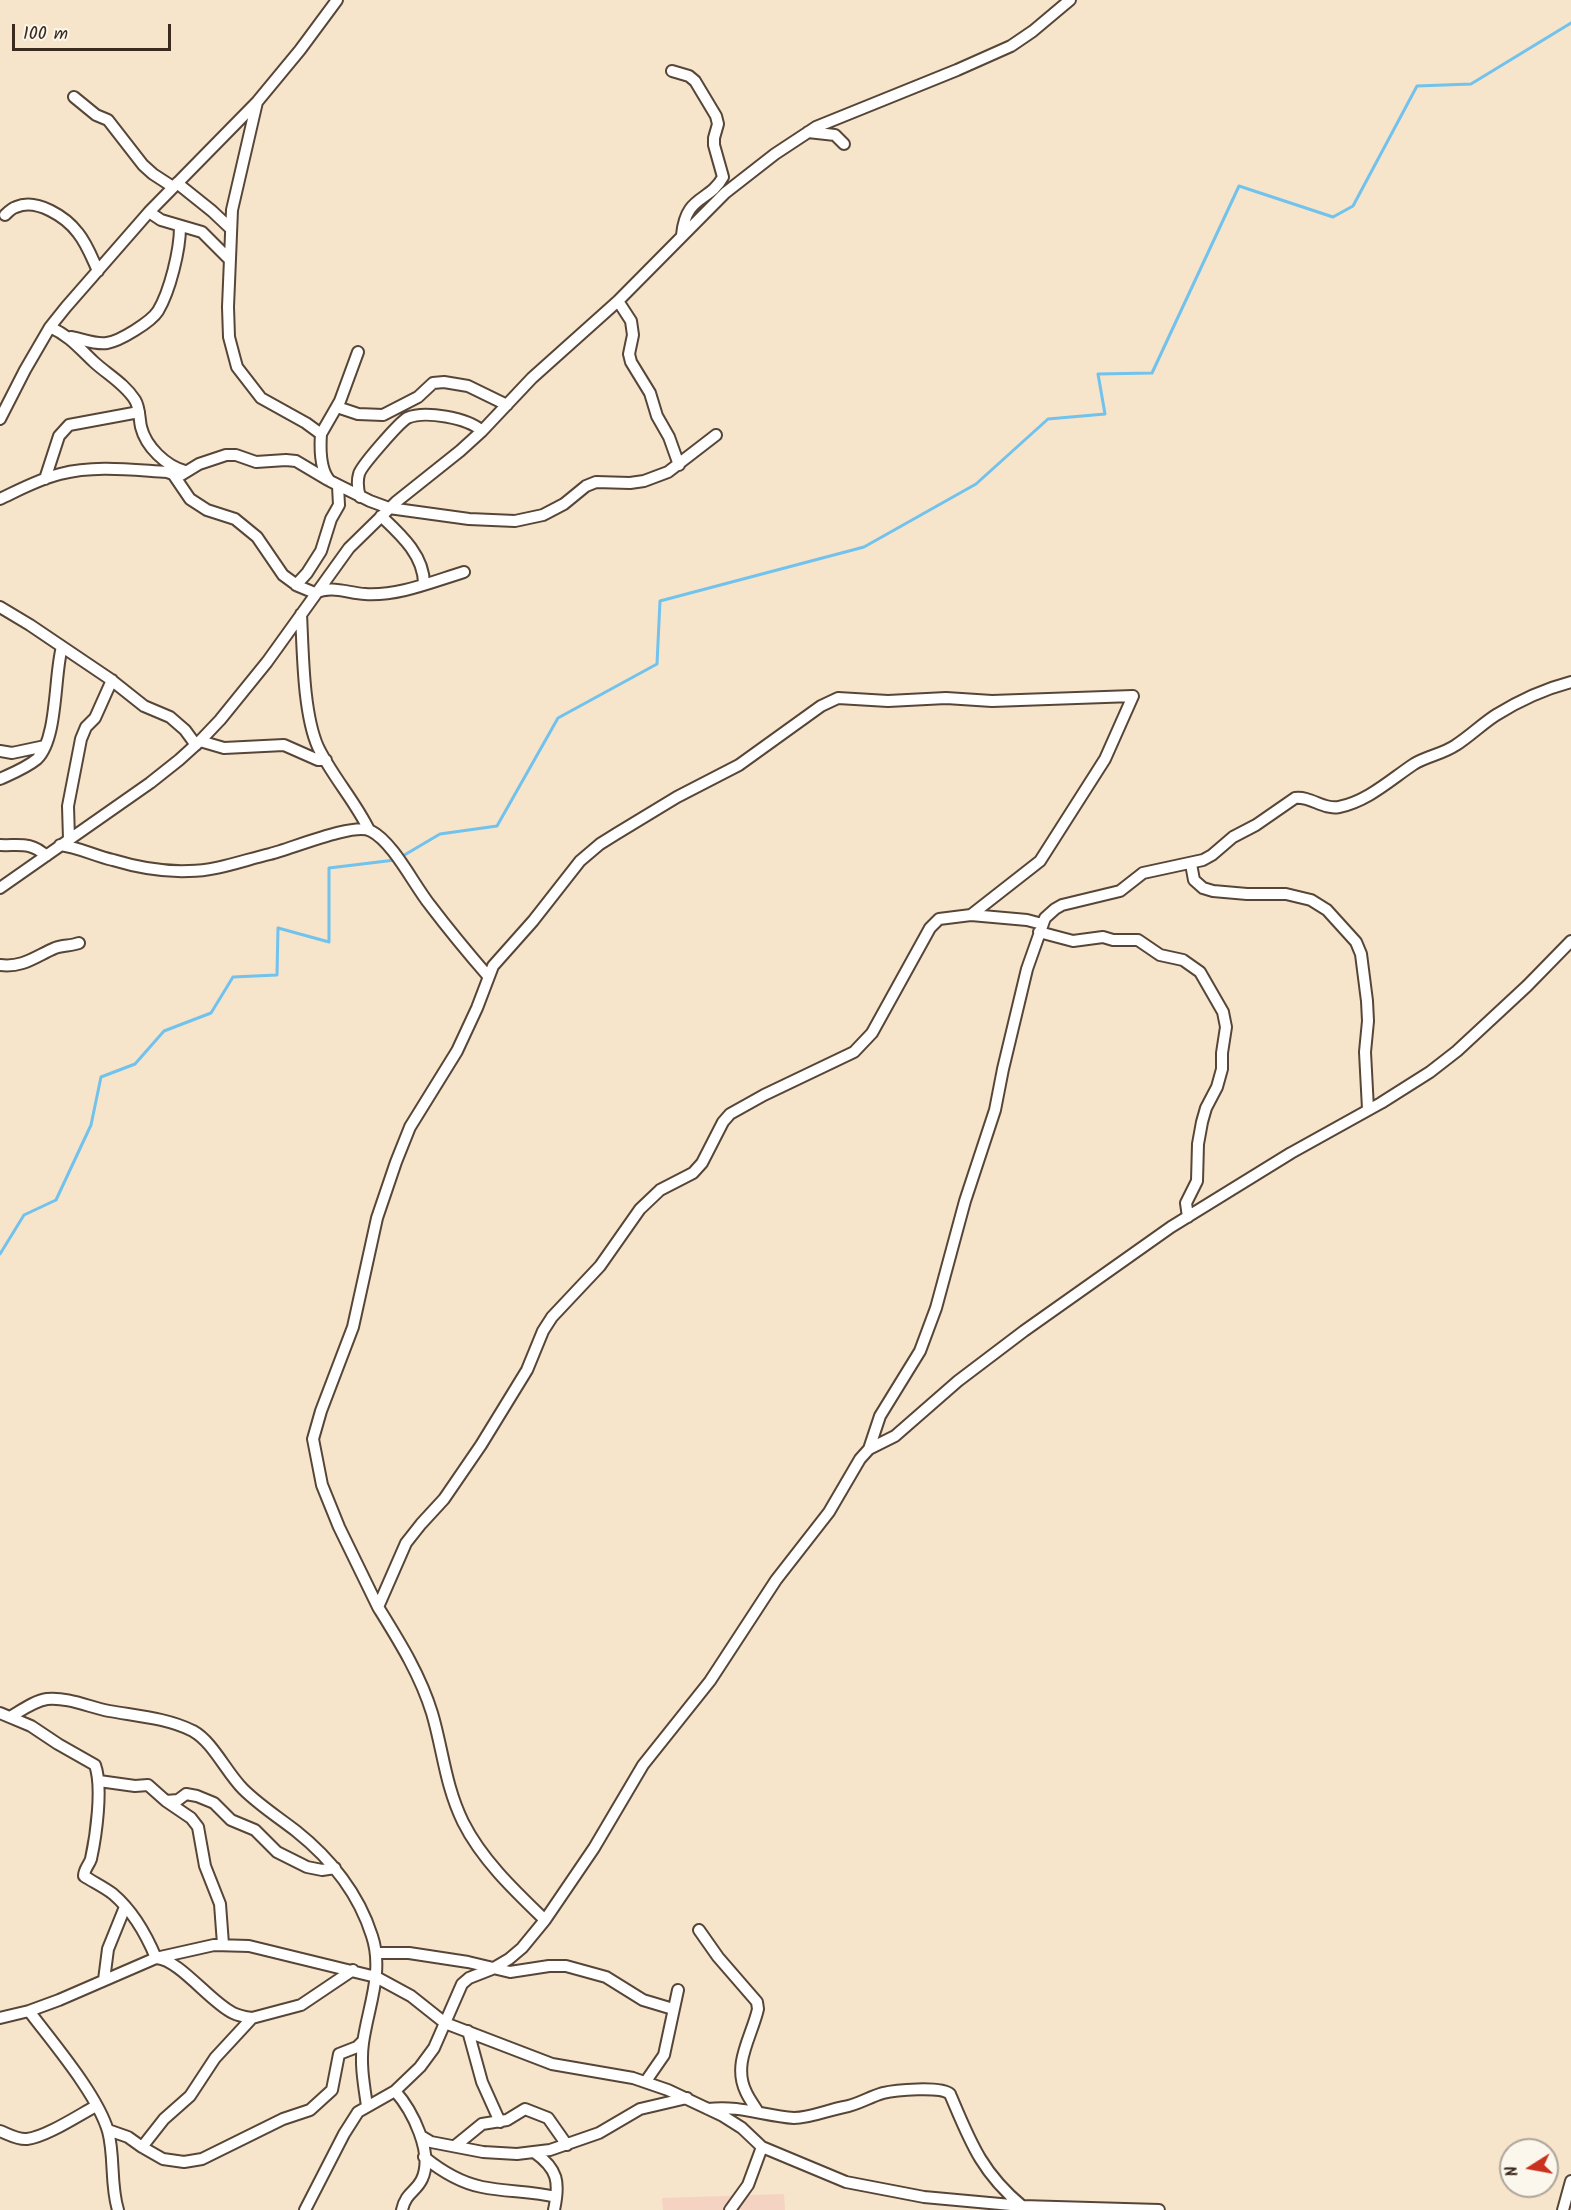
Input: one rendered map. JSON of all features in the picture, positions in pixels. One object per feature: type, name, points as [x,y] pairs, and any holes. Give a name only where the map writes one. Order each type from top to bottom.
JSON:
[{"type":"street","points":[[0,419],[25,370],[51,327],[149,212],[257,102],[337,0]]},
{"type":"street","points":[[0,888],[150,783],[198,743],[220,720],[267,662],[349,548],[385,512],[482,431],[542,368],[618,301],[725,193],[808,132],[1011,46],[1070,0]]},
{"type":"street","points":[[672,71],[695,81],[716,117],[718,124],[714,145],[723,177],[719,185],[699,199],[688,212],[683,222],[682,236]]},
{"type":"street","points":[[74,97],[96,115],[108,120],[132,153],[153,174],[175,185],[212,211],[230,228]]},
{"type":"street","points":[[257,102],[232,210],[229,338],[237,367],[261,398],[300,419],[321,434]]},
{"type":"street","points":[[808,132],[835,135],[844,144]]},
{"type":"street","points":[[4,215],[17,207],[27,205],[48,210],[72,226],[79,234],[98,271]]},
{"type":"street","points":[[149,212],[180,227],[195,228],[202,232],[230,260]]},
{"type":"street","points":[[68,336],[106,343],[133,331],[156,314],[176,262],[180,227]]},
{"type":"street","points":[[618,301],[631,321],[633,335],[629,354],[630,362],[650,393],[657,416],[669,437],[679,465]]},
{"type":"street","points":[[51,327],[68,336],[128,390],[136,401],[146,442],[181,475],[184,492],[207,510],[235,519],[257,537],[283,575],[296,585],[315,593],[325,588],[363,594],[393,594],[464,572]]},
{"type":"street","points":[[296,585],[321,551],[331,519],[339,505],[321,452],[321,434],[337,407],[358,352]]},
{"type":"street","points":[[337,407],[358,414],[383,415],[418,397],[433,383],[444,382],[468,386],[501,400],[507,405]]},
{"type":"street","points":[[45,479],[59,436],[69,425],[139,412]]},
{"type":"street","points":[[360,497],[358,482],[363,466],[409,417],[436,415],[474,424],[482,431]]},
{"type":"street","points":[[385,512],[469,519],[523,520],[552,510],[586,486],[596,482],[630,483],[644,481],[668,472],[716,435]]},
{"type":"street","points":[[0,499],[45,479],[72,471],[111,468],[181,475],[226,455],[236,455],[256,462],[286,459],[296,461],[385,512],[419,561],[424,575],[424,584]]},
{"type":"street","points":[[0,607],[112,680],[144,706],[170,717],[198,743],[224,748],[284,745],[318,760],[326,760]]},
{"type":"street","points":[[301,614],[308,712],[316,740],[326,760],[362,815],[369,830],[381,839],[398,859],[429,904],[488,976]]},
{"type":"street","points":[[0,778],[28,765],[41,754],[45,746],[56,698],[57,664],[62,647]]},
{"type":"street","points":[[64,842],[68,806],[81,739],[97,713],[112,680]]},
{"type":"street","points":[[869,1449],[880,1416],[920,1351],[936,1308],[967,1195],[995,1110],[1024,979],[1041,928],[1051,912],[1062,905],[1120,891],[1143,873],[1191,864],[1212,855],[1233,837],[1256,825],[1295,798],[1302,797],[1333,808],[1364,798],[1415,764],[1454,747],[1495,716],[1516,704],[1538,692],[1571,682]]},
{"type":"street","points":[[545,1920],[495,1868],[479,1848],[464,1822],[444,1769],[427,1698],[408,1657],[378,1607],[339,1527],[322,1485],[313,1438],[353,1327],[377,1218],[396,1162],[418,1113],[469,1028],[488,976],[503,953],[533,921],[570,872],[588,853],[677,797],[733,768],[830,700],[838,698],[888,701],[946,698],[992,701],[1133,696],[1105,759],[1044,855],[1034,866],[970,915]]},
{"type":"street","points":[[0,751],[12,753],[45,746]]},
{"type":"street","points":[[64,842],[114,861],[190,872],[212,869],[287,850],[351,828],[369,830]]},
{"type":"street","points":[[0,845],[30,845],[39,849],[46,856]]},
{"type":"street","points":[[1191,864],[1191,874],[1203,888],[1247,894],[1286,894],[1311,900],[1327,910],[1356,942],[1361,954],[1367,1001],[1365,1061],[1368,1109]]},
{"type":"street","points":[[378,1607],[406,1543],[444,1499],[481,1445],[527,1370],[543,1331],[552,1317],[600,1266],[639,1209],[660,1190],[693,1173],[730,1114],[854,1052],[863,1044],[872,1033],[930,928],[939,919],[970,915],[1027,920],[1073,941],[1103,937],[1113,940],[1138,939],[1160,955],[1183,960],[1200,972],[1223,1012],[1226,1027],[1222,1069],[1202,1122],[1198,1144],[1197,1181],[1186,1203],[1188,1217]]},
{"type":"street","points":[[305,2210],[350,2123],[358,2112],[394,2091],[420,2067],[434,2048],[462,1984],[469,1978],[509,1959],[522,1948],[545,1920],[594,1848],[643,1765],[705,1688],[776,1580],[829,1512],[860,1459],[869,1449],[895,1436],[958,1381],[1024,1331],[1188,1217],[1291,1153],[1382,1103],[1422,1077],[1457,1051],[1547,967],[1571,941]]},
{"type":"street","points":[[0,965],[13,966],[28,962],[56,948],[79,943]]},
{"type":"street","points":[[5,1715],[38,1701],[52,1700],[142,1715],[192,1731],[206,1740],[244,1790],[297,1832],[335,1868],[361,1909],[373,1938],[376,1953],[376,1977],[363,2041],[362,2064],[367,2106]]},
{"type":"street","points":[[5,1715],[31,1726],[96,1767],[99,1781],[91,1856],[84,1874],[115,1895],[143,1929],[156,1958]]},
{"type":"street","points":[[99,1781],[148,1785],[191,1818],[198,1827],[205,1866],[220,1904],[223,1944]]},
{"type":"street","points":[[166,1801],[177,1800],[186,1794],[197,1796],[214,1803],[229,1819],[255,1830],[277,1852],[307,1867],[322,1870],[335,1868]]},
{"type":"street","points":[[104,1980],[108,1949],[125,1907]]},
{"type":"street","points":[[699,1930],[718,1957],[757,2002],[758,2009],[744,2050],[741,2076],[746,2092],[758,2112]]},
{"type":"street","points":[[0,2018],[29,2011],[156,1958],[193,1948],[223,1944],[272,1950],[376,1977],[411,1996],[445,2024],[552,2064],[646,2081],[723,2116],[742,2128],[762,2147],[819,2172],[871,2188],[946,2199],[1022,2206],[1159,2210]]},
{"type":"street","points":[[376,1953],[409,1953],[468,1962],[510,1972],[549,1966],[577,1968],[606,1977],[643,2000],[673,2009]]},
{"type":"street","points":[[156,1958],[163,1958],[227,2009],[252,2018]]},
{"type":"street","points":[[142,2147],[164,2119],[190,2096],[215,2058],[252,2018],[301,2005],[353,1970]]},
{"type":"street","points":[[646,2081],[664,2055],[678,1990]]},
{"type":"street","points":[[29,2011],[73,2070],[108,2130],[114,2193],[118,2210]]},
{"type":"street","points":[[468,2031],[482,2082],[500,2122]]},
{"type":"street","points":[[108,2130],[128,2137],[163,2158],[192,2162],[260,2132],[283,2119],[310,2110],[332,2090],[339,2054],[357,2047],[363,2041]]},
{"type":"street","points":[[394,2091],[410,2111],[421,2136],[424,2157],[424,2175],[421,2182],[408,2194],[402,2210]]},
{"type":"street","points":[[705,2109],[732,2107],[796,2118],[845,2107],[888,2092],[946,2091],[950,2094],[982,2163],[1004,2192],[1022,2206]]},
{"type":"street","points":[[421,2136],[431,2142],[491,2153],[534,2152],[567,2145],[610,2128],[640,2109],[687,2098]]},
{"type":"street","points":[[0,2131],[17,2138],[27,2139],[59,2126],[96,2106]]},
{"type":"street","points":[[454,2146],[482,2124],[507,2120],[519,2112],[530,2110],[548,2118],[567,2145]]},
{"type":"street","points":[[730,2210],[748,2185],[762,2147]]},
{"type":"street","points":[[534,2152],[554,2172],[557,2181],[554,2210]]},
{"type":"street","points":[[424,2157],[443,2170],[473,2185],[484,2188],[538,2192],[556,2197]]},
{"type":"street","points":[[1563,2210],[1571,2181]]},
{"type":"shaded area","points":[[784,2194],[785,2210],[663,2210],[662,2198]]},
{"type":"waterway","points":[[401,857],[440,834],[497,826],[558,718],[657,664],[660,601],[864,547],[976,484],[1048,419],[1105,414],[1098,374],[1152,373],[1239,186],[1333,217],[1353,206],[1417,86],[1471,84],[1571,23]]},
{"type":"waterway","points":[[0,1254],[24,1215],[56,1200],[91,1125],[101,1077],[135,1064],[164,1031],[211,1013],[233,977],[277,975],[278,928],[329,942],[329,868],[395,860]]}]
